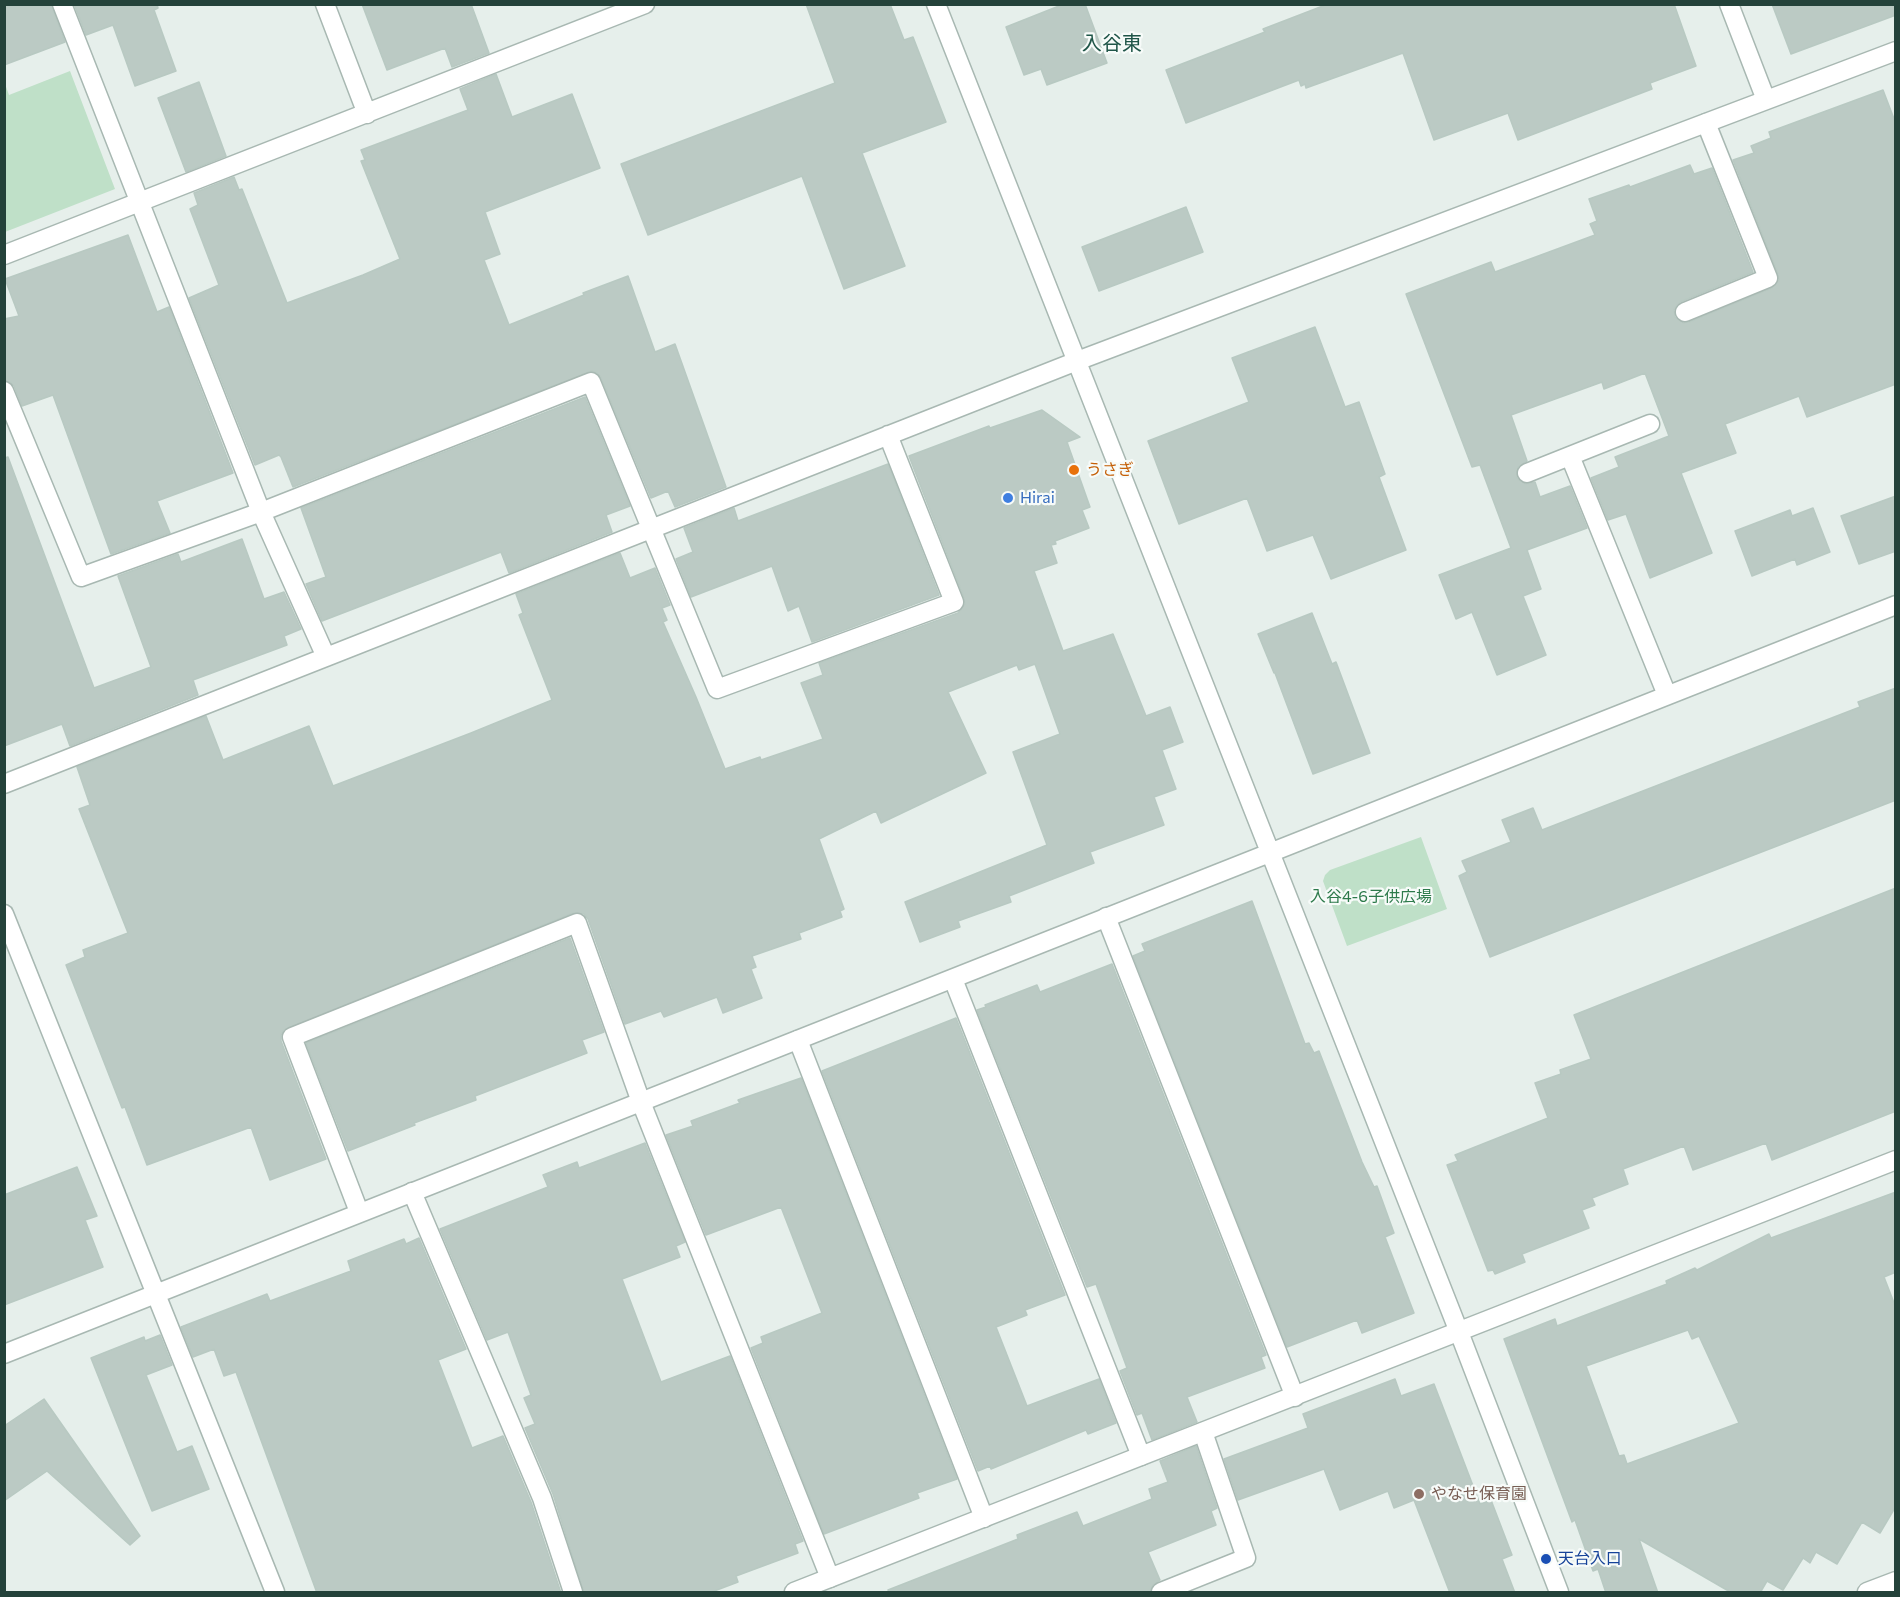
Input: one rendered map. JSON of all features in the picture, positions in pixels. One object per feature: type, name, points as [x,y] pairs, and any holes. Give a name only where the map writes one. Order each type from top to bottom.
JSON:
[{"type":"street","points":[[62,4],[261,512],[326,657]]},
{"type":"street","points":[[325,4],[367,114]]},
{"type":"street","points":[[4,255],[645,4]]},
{"type":"street","points":[[936,4],[1459,1332],[1559,1593]]},
{"type":"street","points":[[1729,4],[1766,100]]},
{"type":"street","points":[[4,784],[1077,361],[1896,51]]},
{"type":"street","points":[[1685,312],[1768,278],[1706,123]]},
{"type":"street","points":[[4,391],[81,577],[261,512],[591,382],[717,689],[954,602],[888,435]]},
{"type":"street","points":[[1527,473],[1650,424]]},
{"type":"street","points":[[1570,456],[1667,695]]},
{"type":"street","points":[[4,1354],[1896,605]]},
{"type":"street","points":[[4,914],[275,1593]]},
{"type":"street","points":[[1106,917],[1295,1397]]},
{"type":"street","points":[[359,1212],[292,1037],[577,923],[641,1102],[830,1578]]},
{"type":"street","points":[[954,979],[1141,1456]]},
{"type":"street","points":[[798,1040],[984,1518]]},
{"type":"street","points":[[794,1593],[1896,1160]]},
{"type":"street","points":[[412,1192],[542,1498],[573,1593]]},
{"type":"street","points":[[1161,1593],[1246,1558],[1203,1432]]},
{"type":"street","points":[[1867,1593],[1896,1581]]},
{"type":"green space","points":[[70,71],[115,189],[5,232],[5,84],[9,95]]},
{"type":"green space","name":"入谷4-6子供広場","points":[[1421,837],[1447,909],[1347,946],[1323,881],[1325,875],[1330,870]]},
{"type":"building","points":[[4,4],[51,4],[65,42],[4,65]]},
{"type":"building","points":[[74,4],[157,4],[158,8],[154,10],[176,71],[135,86],[113,25],[86,35]]},
{"type":"building","points":[[362,4],[471,4],[489,53],[452,67],[445,48],[387,70]]},
{"type":"building","points":[[806,4],[890,4],[904,40],[913,37],[946,122],[862,153],[905,266],[844,289],[802,176],[648,235],[621,164],[835,83]]},
{"type":"building","points":[[1064,4],[1085,4],[1107,63],[1047,85],[1041,69],[1024,75],[1006,27]]},
{"type":"building","points":[[1328,4],[1674,4],[1696,66],[1650,83],[1652,89],[1518,140],[1508,113],[1434,140],[1403,53],[1306,88],[1305,84],[1301,86],[1299,80],[1186,123],[1166,70],[1265,32],[1263,29]]},
{"type":"building","points":[[1772,4],[1896,4],[1896,15],[1791,54]]},
{"type":"building","points":[[496,74],[512,117],[572,94],[600,168],[485,212],[500,254],[484,260],[509,325],[628,276],[655,352],[675,344],[726,487],[675,507],[668,491],[651,498],[601,378],[592,371],[293,487],[279,455],[255,465],[189,298],[219,285],[190,209],[198,205],[194,193],[234,177],[239,190],[242,189],[287,303],[363,275],[400,259],[361,161],[365,160],[361,150],[468,110],[460,89]]},
{"type":"building","points":[[199,82],[226,156],[186,172],[158,98]]},
{"type":"building","points":[[1883,90],[1896,124],[1896,384],[1807,417],[1799,396],[1725,424],[1736,453],[1681,473],[1712,553],[1650,578],[1626,514],[1608,520],[1591,478],[1619,467],[1615,457],[1669,436],[1645,373],[1604,389],[1602,382],[1511,415],[1527,461],[1518,467],[1517,478],[1525,484],[1535,482],[1540,497],[1570,486],[1587,528],[1527,550],[1541,589],[1523,596],[1546,655],[1497,675],[1472,612],[1456,619],[1439,575],[1511,548],[1480,465],[1472,467],[1406,294],[1491,262],[1495,272],[1595,235],[1590,224],[1597,221],[1589,199],[1690,165],[1694,174],[1712,168],[1753,272],[1680,302],[1674,310],[1675,317],[1683,323],[1689,322],[1772,288],[1779,280],[1778,274],[1733,160],[1754,153],[1751,146],[1771,138],[1769,132]]},
{"type":"building","points":[[1186,207],[1203,252],[1099,291],[1082,247]]},
{"type":"building","points":[[128,235],[157,312],[169,307],[233,473],[157,501],[170,533],[111,554],[53,395],[22,406],[14,386],[4,380],[4,319],[19,316],[5,279]]},
{"type":"building","points":[[1315,327],[1345,407],[1359,402],[1385,474],[1379,477],[1406,550],[1331,579],[1313,535],[1267,551],[1247,498],[1179,524],[1148,441],[1249,402],[1232,358]]},
{"type":"building","points":[[585,397],[630,506],[606,515],[612,532],[509,573],[501,552],[322,621],[306,584],[326,577],[301,508]]},
{"type":"building","points":[[1042,410],[1080,437],[1067,442],[1090,507],[1082,510],[1089,528],[1055,541],[1056,544],[1051,545],[1057,563],[1034,571],[1063,651],[1113,634],[1146,716],[1170,707],[1183,742],[1162,750],[1176,789],[1154,797],[1164,825],[1090,852],[1094,863],[1009,896],[1011,902],[958,921],[960,927],[920,942],[905,902],[1047,845],[1013,752],[1060,734],[1035,664],[1019,670],[1017,665],[948,692],[986,773],[881,823],[876,811],[819,839],[844,909],[840,911],[842,917],[799,933],[801,939],[752,956],[756,967],[751,969],[762,998],[723,1013],[717,997],[664,1017],[661,1011],[625,1024],[588,919],[584,914],[573,913],[284,1030],[281,1041],[326,1159],[270,1180],[251,1127],[147,1165],[66,965],[85,957],[83,950],[128,933],[79,809],[90,805],[77,767],[206,716],[223,760],[309,726],[333,786],[471,733],[552,700],[519,615],[523,613],[516,594],[620,553],[630,578],[655,568],[670,605],[662,608],[667,620],[663,622],[725,769],[760,757],[761,760],[823,739],[801,683],[823,675],[819,663],[958,613],[965,604],[909,456],[989,426],[990,428]]},
{"type":"building","points":[[8,457],[94,688],[151,667],[118,576],[178,554],[181,562],[242,539],[264,599],[284,592],[301,629],[284,636],[287,645],[193,680],[198,695],[70,746],[62,724],[4,746],[4,458]]},
{"type":"building","points":[[888,464],[939,595],[812,642],[799,606],[788,611],[772,566],[691,597],[676,559],[693,552],[684,528],[734,508],[738,521]]},
{"type":"building","points":[[1896,496],[1896,551],[1859,564],[1841,516]]},
{"type":"building","points":[[1813,508],[1830,552],[1797,565],[1795,559],[1752,576],[1735,531],[1790,510],[1792,516]]},
{"type":"building","points":[[1312,613],[1332,664],[1336,662],[1370,753],[1313,774],[1258,634]]},
{"type":"building","points":[[1896,688],[1896,800],[1490,957],[1459,876],[1467,872],[1462,861],[1511,842],[1502,820],[1533,808],[1542,830],[1860,707],[1858,702]]},
{"type":"building","points":[[1896,888],[1896,1111],[1772,1160],[1766,1143],[1693,1170],[1684,1146],[1623,1169],[1628,1184],[1592,1198],[1595,1205],[1582,1210],[1589,1228],[1522,1254],[1525,1262],[1495,1274],[1493,1270],[1488,1271],[1447,1165],[1458,1161],[1455,1155],[1548,1118],[1535,1083],[1561,1074],[1560,1070],[1591,1059],[1574,1015]]},
{"type":"building","points":[[1252,901],[1305,1044],[1309,1043],[1314,1053],[1319,1051],[1362,1162],[1374,1187],[1377,1186],[1394,1233],[1385,1237],[1414,1313],[1362,1333],[1357,1320],[1287,1347],[1133,956],[1145,951],[1142,944]]},
{"type":"building","points":[[570,938],[604,1032],[582,1040],[587,1053],[475,1096],[476,1100],[348,1151],[306,1043]]},
{"type":"building","points":[[1112,964],[1266,1355],[1261,1357],[1265,1368],[1187,1397],[1197,1422],[1152,1440],[1142,1413],[1137,1415],[1120,1371],[1127,1368],[1096,1284],[1087,1287],[977,1010],[1037,985],[1040,992]]},
{"type":"building","points":[[956,1018],[1065,1295],[1025,1310],[1027,1315],[996,1327],[1027,1406],[1099,1379],[1116,1423],[1088,1434],[1086,1430],[991,1469],[990,1466],[978,1471],[822,1071]]},
{"type":"building","points":[[801,1078],[957,1479],[917,1493],[919,1498],[824,1534],[751,1348],[763,1343],[761,1337],[822,1313],[781,1207],[706,1235],[666,1135],[693,1126],[691,1121],[740,1103],[738,1100]]},
{"type":"building","points":[[645,1143],[685,1242],[676,1246],[680,1257],[622,1279],[661,1382],[730,1356],[803,1541],[795,1544],[798,1553],[736,1576],[738,1582],[709,1593],[584,1593],[553,1494],[525,1428],[535,1424],[524,1398],[531,1395],[508,1332],[487,1340],[440,1229],[548,1187],[543,1175],[577,1162],[579,1168]]},
{"type":"building","points":[[77,1167],[97,1216],[85,1220],[103,1267],[4,1305],[4,1195]]},
{"type":"building","points":[[1896,1192],[1896,1272],[1884,1277],[1896,1308],[1896,1506],[1880,1533],[1862,1522],[1837,1564],[1816,1552],[1810,1563],[1803,1558],[1783,1590],[1767,1581],[1760,1593],[1732,1593],[1639,1539],[1658,1593],[1606,1593],[1598,1569],[1593,1571],[1575,1520],[1572,1522],[1504,1339],[1555,1319],[1557,1326],[1667,1284],[1666,1281],[1695,1268],[1697,1270],[1769,1234],[1771,1238]],"holes":[[[1688,1330],[1692,1339],[1699,1336],[1739,1423],[1627,1464],[1624,1455],[1619,1456],[1586,1366]]]},
{"type":"building","points":[[419,1238],[466,1349],[438,1360],[472,1448],[503,1436],[531,1502],[561,1593],[317,1593],[236,1372],[224,1376],[214,1349],[193,1357],[181,1327],[267,1294],[270,1301],[351,1271],[348,1261],[404,1239],[406,1244]]},
{"type":"building","points":[[160,1335],[172,1365],[146,1375],[177,1452],[192,1446],[209,1489],[152,1511],[91,1358],[144,1337],[145,1341]]},
{"type":"building","points":[[1395,1379],[1401,1396],[1434,1384],[1480,1504],[1491,1500],[1512,1555],[1502,1559],[1515,1593],[1450,1593],[1414,1500],[1394,1508],[1388,1491],[1340,1510],[1324,1469],[1238,1500],[1224,1459],[1308,1428],[1303,1414]]},
{"type":"building","points":[[44,1399],[140,1536],[130,1545],[47,1471],[4,1501],[4,1426]]},
{"type":"building","points":[[1196,1446],[1217,1508],[1211,1511],[1216,1525],[1148,1552],[1160,1580],[1153,1585],[1150,1593],[889,1593],[888,1590],[1018,1539],[1017,1535],[1077,1512],[1083,1526],[1152,1499],[1149,1489],[1168,1482],[1160,1461]]},
{"type":"place","name":"うさぎ","points":[[1074,470]]},
{"type":"place","name":"Hirai","points":[[1008,498]]},
{"type":"place","name":"やなせ保育園","points":[[1419,1494]]},
{"type":"place","name":"天台入口","points":[[1546,1559]]},
{"type":"district","name":"入谷東","points":[[1112,43]]}]
